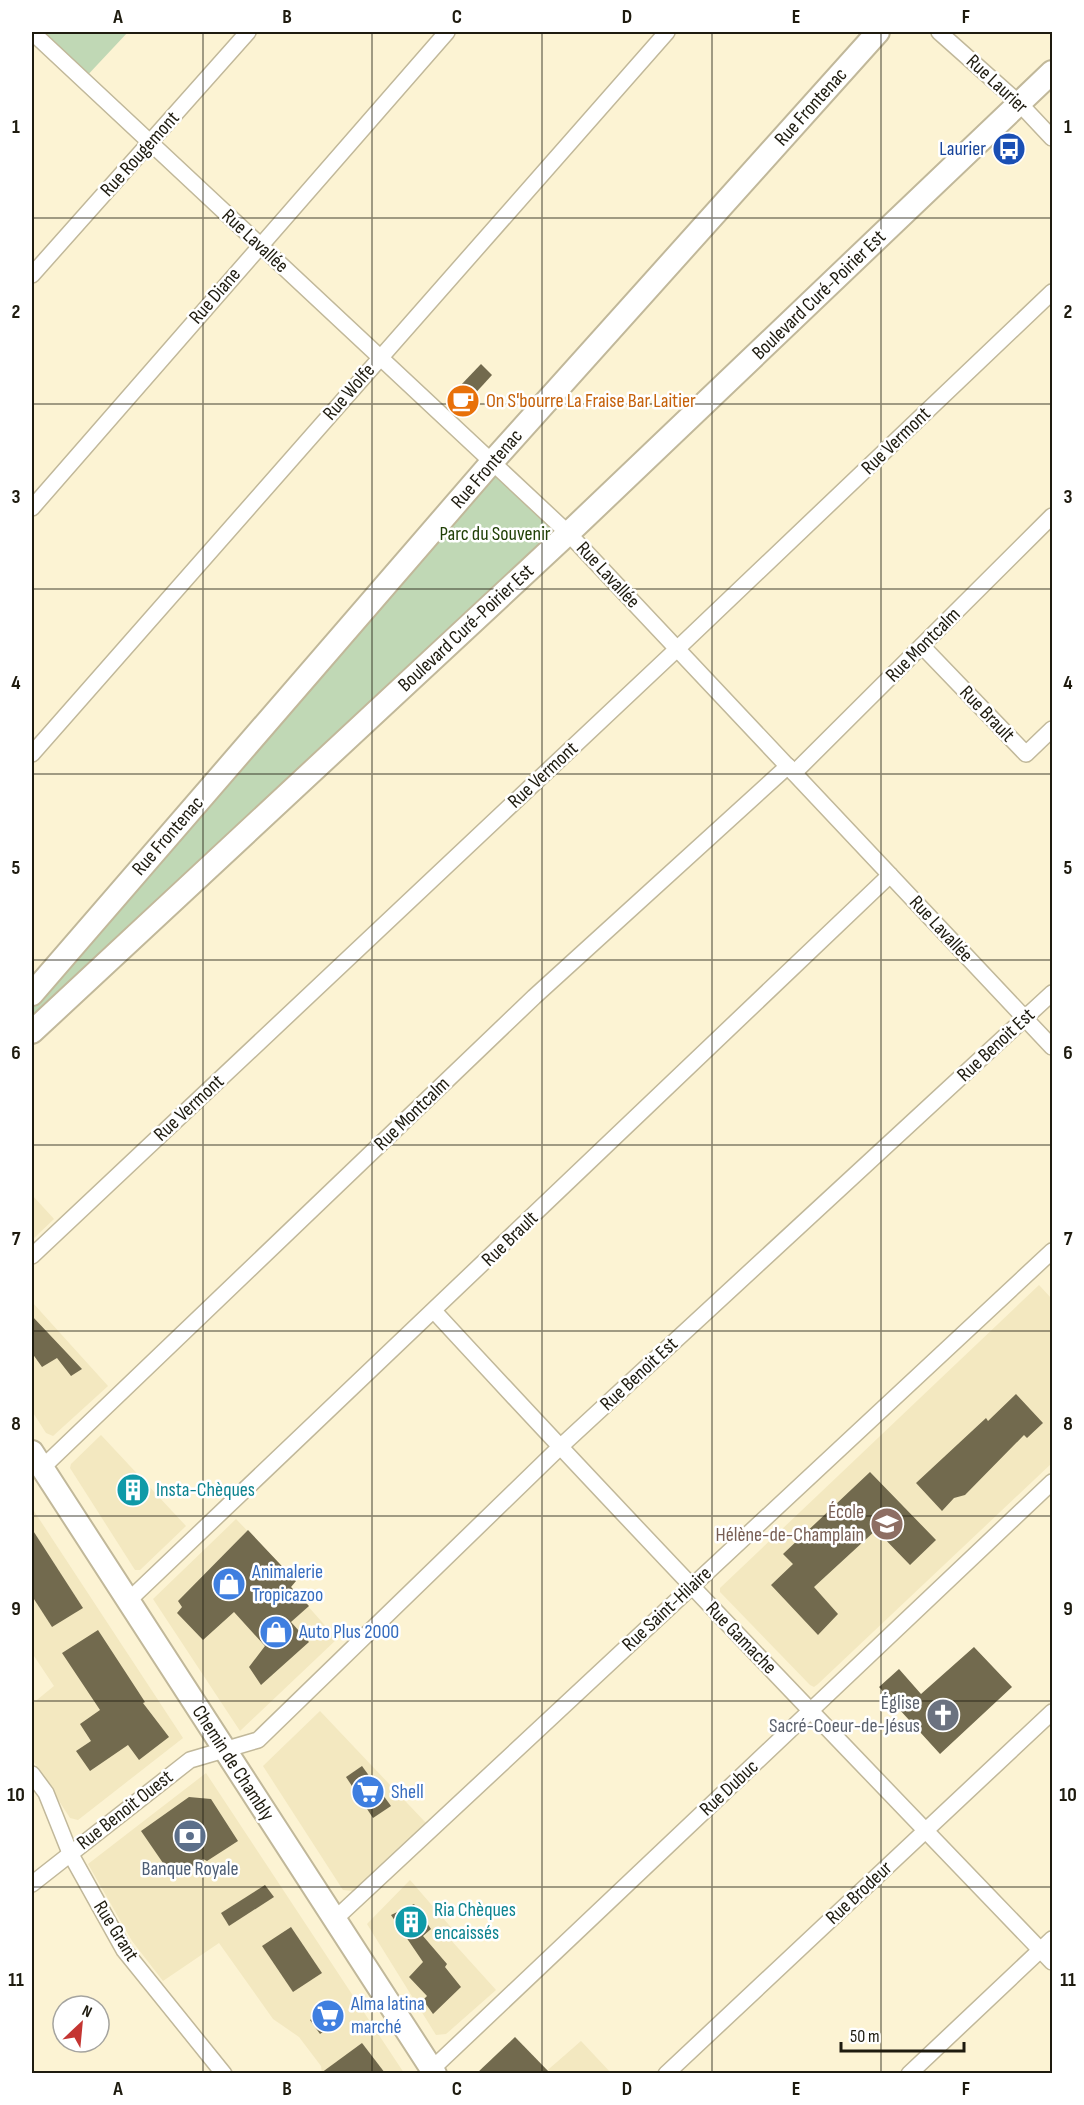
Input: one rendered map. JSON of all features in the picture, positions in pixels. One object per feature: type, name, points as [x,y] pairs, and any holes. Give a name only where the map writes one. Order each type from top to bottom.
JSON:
[{"type":"main road","name":"Rue Frontenac","points":[[32,994],[492,462],[878,32]]},
{"type":"main road","name":"Boulevard Curé-Poirier Est","points":[[32,1032],[568,533],[1053,72]]},
{"type":"main road","name":"Chemin de Chambly","points":[[37,1460],[434,2071]]},
{"type":"street","name":"Rue Lavallée","points":[[32,32],[568,533],[1053,1047]]},
{"type":"street","name":"Rue Rougemont","points":[[32,275],[248,32]]},
{"type":"street","name":"Rue Diane","points":[[32,508],[447,32]]},
{"type":"street","name":"Rue Wolfe","points":[[32,754],[667,32]]},
{"type":"street","name":"Rue Laurier","points":[[939,32],[1020,104],[1053,138]]},
{"type":"street","name":"Rue Vermont","points":[[32,1256],[1053,292]]},
{"type":"street","name":"Rue Montcalm","points":[[37,1460],[534,997],[791,770],[922,646],[1053,516]]},
{"type":"street","name":"Rue Brault","points":[[922,646],[1026,754],[1053,729]]},
{"type":"street","name":"Rue Brault","points":[[128,1601],[890,875]]},
{"type":"street","name":"Rue Benoit Est","points":[[225,1750],[258,1740],[560,1447],[1053,993]]},
{"type":"street","name":"Rue Saint-Hilaire","points":[[335,1919],[1053,1251]]},
{"type":"street","name":"Rue Gamache","points":[[434,1311],[692,1586],[1053,1962]]},
{"type":"street","name":"Rue Dubuc","points":[[434,2071],[1053,1482]]},
{"type":"street","name":"Rue Brodeur","points":[[666,2073],[1053,1712]]},
{"type":"street","name":"Rue Benoit Ouest","points":[[32,1884],[190,1760],[225,1750]]},
{"type":"street","name":"Rue Grant","points":[[32,1774],[46,1793],[70,1853],[124,1950],[224,2073]]},
{"type":"street","points":[[909,2073],[1053,1939]]},
{"type":"shaded area","points":[[32,1195],[54,1219],[32,1240]]},
{"type":"shaded area","name":"École Hélène-de-Champlain","points":[[1039,1285],[1052,1299],[1052,1463],[818,1684],[814,1687],[810,1685],[720,1592],[720,1588]]},
{"type":"shaded area","points":[[32,1302],[108,1386],[53,1436],[46,1433],[32,1411]]},
{"type":"shaded area","points":[[101,1435],[186,1526],[140,1570],[135,1570],[70,1468],[71,1464]]},
{"type":"shaded area","points":[[32,1508],[183,1738],[78,1820],[70,1818],[32,1759],[32,1704],[54,1686],[32,1653]]},
{"type":"shaded area","points":[[236,1519],[296,1581],[291,1587],[337,1639],[240,1731],[153,1599]]},
{"type":"shaded area","points":[[320,1711],[426,1823],[353,1891],[343,1890],[263,1766]]},
{"type":"shaded area","points":[[206,1773],[404,2073],[322,2073],[321,2066],[299,2037],[273,2019],[219,1943],[163,1981],[132,1941],[88,1864]]},
{"type":"shaded area","points":[[410,1880],[455,1932],[449,1938],[496,1990],[446,2034],[436,2035],[367,1924]]},
{"type":"shaded area","points":[[581,2041],[611,2073],[543,2074],[557,2062]]},
{"type":"green space","points":[[32,32],[128,32],[83,80]]},
{"type":"green space","name":"Parc du Souvenir","points":[[492,462],[568,533],[32,1032],[32,994]]},
{"type":"building","points":[[481,364],[492,375],[471,398],[459,387]]},
{"type":"building","points":[[32,1316],[82,1369],[71,1376],[57,1358],[42,1367],[32,1353]]},
{"type":"building","points":[[1016,1394],[1043,1423],[1027,1438],[1024,1435],[965,1495],[954,1498],[942,1511],[916,1483],[986,1418],[988,1421]]},
{"type":"building","name":"École Hélène-de-Champlain","points":[[870,1472],[936,1540],[910,1565],[876,1530],[814,1587],[838,1614],[818,1635],[771,1585],[793,1564],[783,1554]]},
{"type":"building","name":"Insta-Chèques","points":[[132,1476],[148,1491],[136,1503],[119,1489]]},
{"type":"building","points":[[32,1529],[83,1608],[52,1627],[32,1596]]},
{"type":"building","points":[[248,1530],[296,1581],[291,1587],[309,1606],[291,1622],[309,1642],[261,1685],[249,1667],[265,1646],[234,1612],[203,1640],[177,1613],[182,1607],[178,1601]]},
{"type":"building","points":[[98,1630],[145,1702],[143,1703],[169,1737],[139,1760],[128,1745],[90,1771],[76,1751],[91,1741],[80,1724],[100,1710],[62,1653]]},
{"type":"building","name":"Église Sacré-Coeur-de-Jésus","points":[[974,1647],[1012,1687],[940,1754],[879,1687],[899,1669],[921,1694]]},
{"type":"building","name":"Shell","points":[[362,1766],[391,1806],[373,1818],[346,1777]]},
{"type":"building","name":"Banque Royale","points":[[189,1797],[211,1799],[238,1841],[207,1861],[203,1859],[174,1879],[141,1831]]},
{"type":"building","points":[[265,1885],[274,1897],[229,1926],[221,1913]]},
{"type":"building","points":[[414,1904],[431,1929],[423,1936],[447,1964],[445,1967],[461,1987],[433,2014],[423,2000],[427,1996],[409,1977],[423,1962],[391,1915]]},
{"type":"building","points":[[291,1927],[322,1973],[293,1992],[262,1946]]},
{"type":"building","points":[[335,2002],[345,2016],[320,2034],[310,2020]]},
{"type":"building","points":[[515,2037],[550,2073],[477,2073]]},
{"type":"building","points":[[362,2043],[385,2073],[321,2073]]},
{"type":"place","name":"Laurier","points":[[1009,149]]},
{"type":"place","name":"On S'bourre La Fraise Bar Laitier","points":[[463,401]]},
{"type":"place","name":"Insta-Chèques","points":[[133,1490]]},
{"type":"place","name":"École Hélène-de-Champlain","points":[[887,1524]]},
{"type":"place","name":"Animalerie Tropicazoo","points":[[229,1584]]},
{"type":"place","name":"Auto Plus 2000","points":[[276,1632]]},
{"type":"place","name":"Église Sacré-Coeur-de-Jésus","points":[[943,1715]]},
{"type":"place","name":"Shell","points":[[368,1792]]},
{"type":"place","name":"Banque Royale","points":[[190,1836]]},
{"type":"place","name":"Ria Chèques encaissés","points":[[411,1922]]},
{"type":"place","name":"Alma latina marché","points":[[328,2016]]}]
